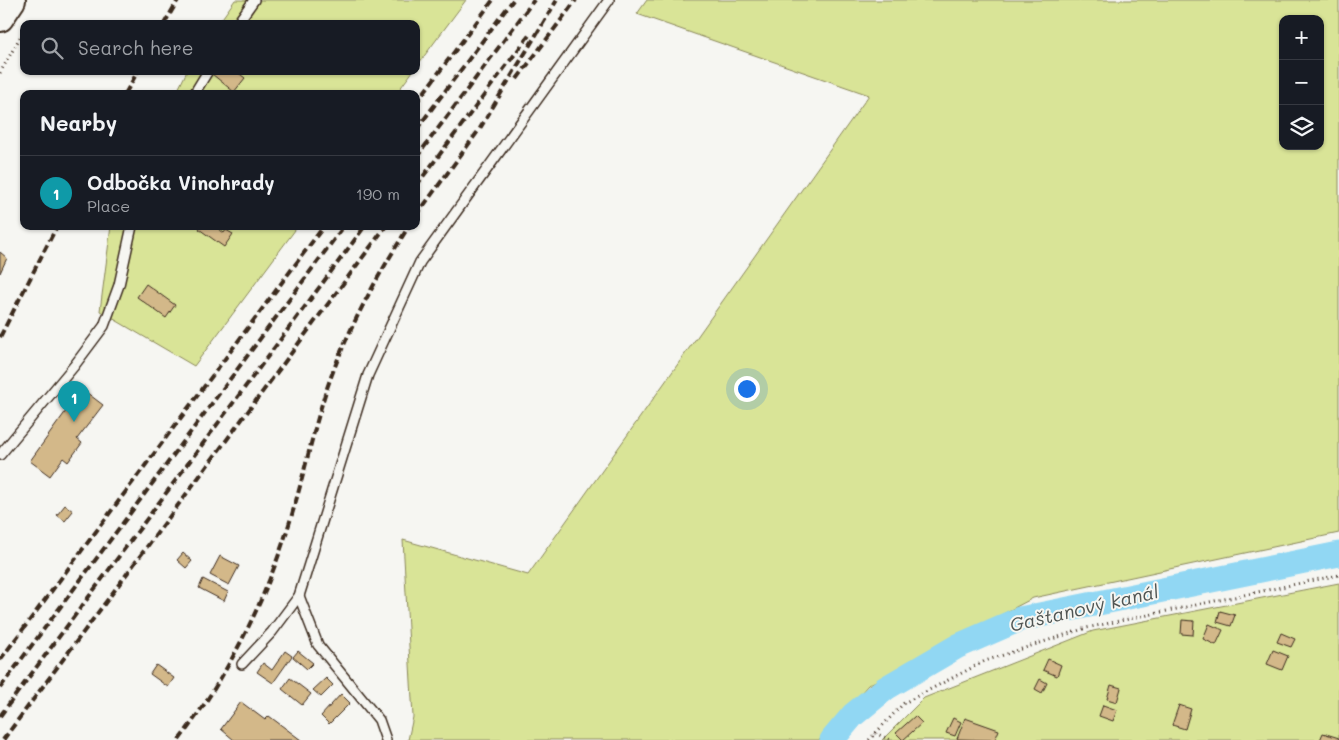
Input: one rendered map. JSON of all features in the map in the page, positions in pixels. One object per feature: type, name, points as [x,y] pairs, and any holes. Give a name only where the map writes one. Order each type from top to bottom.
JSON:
[{"type":"main road","points":[[0,18],[12,0]]},
{"type":"lane","points":[[240,20],[254,0]]},
{"type":"lane","points":[[242,664],[272,632],[299,596],[368,375],[420,262],[609,0]]},
{"type":"lane","points":[[196,90],[206,75]]},
{"type":"lane","points":[[0,455],[74,366],[104,326],[119,286],[131,230]]},
{"type":"lane","points":[[299,596],[318,645],[379,720],[386,740]]},
{"type":"path","points":[[0,73],[20,37]]},
{"type":"path","points":[[868,740],[904,704],[985,661],[1086,628],[1339,575]]},
{"type":"path","points":[[874,733],[892,740]]},
{"type":"green space","points":[[235,0],[466,0],[420,62],[420,20],[221,20]]},
{"type":"green space","points":[[647,0],[1339,0],[1339,533],[1033,598],[868,685],[820,740],[408,740],[413,717],[403,540],[528,575],[869,95],[637,14]]},
{"type":"green space","points":[[185,75],[410,75],[399,90],[178,90]]},
{"type":"green space","points":[[110,230],[295,230],[194,366],[100,311]]},
{"type":"green space","points":[[1339,583],[1339,740],[882,740],[924,698],[1093,631]]},
{"type":"building","points":[[213,75],[241,75],[245,78],[236,90],[232,90]]},
{"type":"building","points":[[200,230],[220,230],[224,233],[226,230],[233,234],[224,247]]},
{"type":"building","points":[[0,252],[7,258],[0,273]]},
{"type":"building","points":[[146,284],[175,305],[166,318],[137,297]]},
{"type":"building","points":[[82,389],[103,405],[77,439],[82,443],[68,462],[63,458],[50,476],[30,461]]},
{"type":"building","points":[[65,505],[73,511],[65,521],[57,515]]},
{"type":"building","points":[[183,553],[192,561],[186,568],[177,560]]},
{"type":"building","points":[[220,556],[239,566],[229,585],[210,575]]},
{"type":"building","points":[[203,579],[228,592],[224,601],[199,588]]},
{"type":"building","points":[[1220,611],[1235,615],[1231,626],[1217,622]]},
{"type":"building","points":[[1182,620],[1194,621],[1193,635],[1181,634]]},
{"type":"building","points":[[1209,624],[1223,630],[1216,645],[1203,639]]},
{"type":"building","points":[[1281,633],[1295,639],[1291,647],[1277,642]]},
{"type":"building","points":[[1273,650],[1288,656],[1282,670],[1267,664]]},
{"type":"building","points":[[285,651],[292,656],[273,683],[257,672],[263,663],[272,670]]},
{"type":"building","points":[[298,651],[313,663],[307,669],[293,657]]},
{"type":"building","points":[[1048,659],[1061,665],[1057,676],[1043,670]]},
{"type":"building","points":[[156,665],[174,678],[168,687],[150,674]]},
{"type":"building","points":[[290,678],[311,694],[302,705],[282,689]]},
{"type":"building","points":[[326,678],[333,685],[321,697],[313,690]]},
{"type":"building","points":[[1040,679],[1047,683],[1042,693],[1035,689]]},
{"type":"building","points":[[1111,685],[1121,688],[1117,702],[1107,699]]},
{"type":"building","points":[[341,694],[350,703],[329,724],[321,716]]},
{"type":"building","points":[[241,702],[265,720],[269,716],[301,740],[234,740],[221,729]]},
{"type":"building","points":[[1103,705],[1117,710],[1113,721],[1099,716]]},
{"type":"building","points":[[1179,705],[1191,709],[1185,729],[1172,725]]},
{"type":"building","points":[[915,716],[922,723],[903,740],[896,733]]},
{"type":"building","points":[[953,718],[961,722],[955,736],[946,733]]},
{"type":"building","points":[[965,718],[999,730],[995,740],[957,739]]},
{"type":"building","points":[[1323,733],[1339,738],[1338,740],[1320,740]]},
{"type":"waterway","name":"Gaštanový kanál","points":[[832,740],[853,715],[886,688],[958,646],[1020,619],[1339,554]]},
{"type":"railway","points":[[166,20],[178,0]]},
{"type":"railway","points":[[420,98],[493,0]]},
{"type":"railway","points":[[420,125],[513,0]]},
{"type":"railway","points":[[420,153],[534,0]]},
{"type":"railway","points":[[420,211],[479,130],[557,0]]},
{"type":"railway","points":[[517,79],[576,0]]},
{"type":"railway","points":[[420,181],[530,34]]},
{"type":"railway","points":[[127,90],[136,75]]},
{"type":"railway","points":[[0,337],[55,230]]},
{"type":"railway","points":[[0,660],[321,230]]},
{"type":"railway","points":[[0,688],[341,230]]},
{"type":"railway","points":[[0,716],[362,230]]},
{"type":"railway","points":[[3,740],[383,230]]},
{"type":"railway","points":[[179,740],[198,714],[232,659],[260,602],[283,542],[321,406],[334,369],[352,327],[385,265],[407,230]]},
{"type":"place","name":"Odbočka Vinohrady","points":[[74,422]]}]
